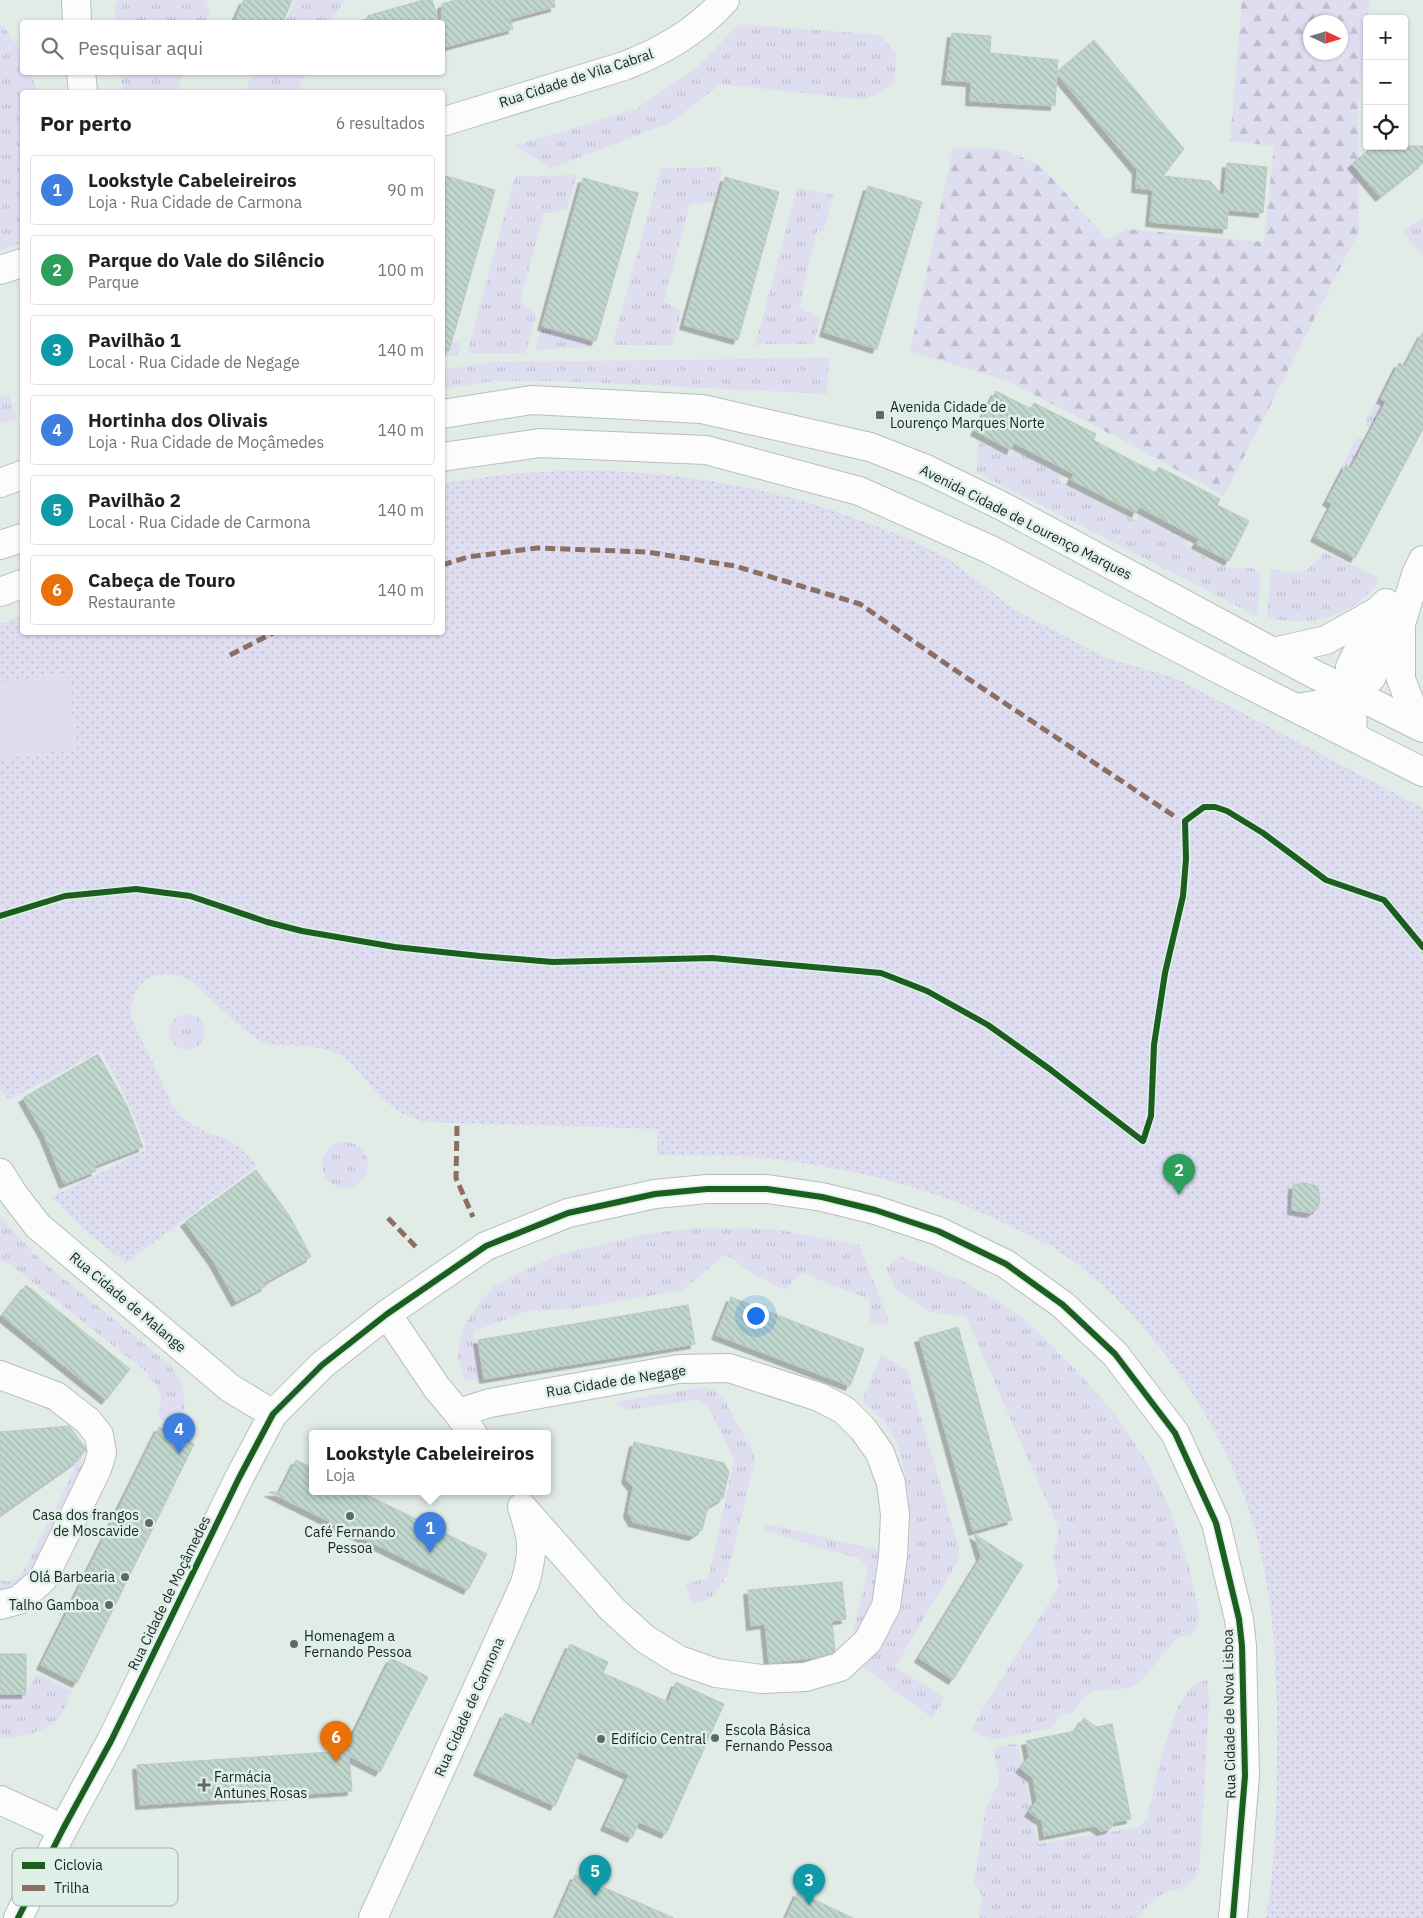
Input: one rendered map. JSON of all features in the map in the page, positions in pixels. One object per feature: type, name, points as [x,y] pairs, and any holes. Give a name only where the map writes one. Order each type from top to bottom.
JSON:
[{"type":"street","points":[[76,0],[77,20]]},
{"type":"street","name":"Rua Cidade de Vila Cabral","points":[[445,121],[624,66],[649,56],[694,30],[725,0]]},
{"type":"street","points":[[81,75],[82,90]]},
{"type":"street","points":[[0,270],[20,264]]},
{"type":"street","name":"Avenida Cidade de Lourenço Marques","points":[[445,414],[532,400],[702,409],[870,447],[926,469],[1002,506],[1274,652],[1421,727]]},
{"type":"street","points":[[445,457],[540,442],[706,450],[859,491],[989,549],[1232,676],[1423,772]]},
{"type":"street","points":[[0,483],[20,477]]},
{"type":"street","points":[[0,545],[20,539]]},
{"type":"street","points":[[1297,708],[1327,703],[1350,692],[1372,678],[1401,624],[1419,567]]},
{"type":"street","points":[[1353,736],[1350,667],[1378,611],[1419,567]]},
{"type":"street","points":[[0,592],[20,585]]},
{"type":"street","points":[[1274,652],[1326,640],[1378,611]]},
{"type":"street","points":[[1401,624],[1401,679],[1421,727]]},
{"type":"street","name":"Rua Cidade de Malange","points":[[0,1173],[38,1226],[230,1388],[273,1414]]},
{"type":"street","name":"Rua Cidade de Nova Lisboa","points":[[387,1314],[486,1246],[568,1212],[655,1194],[707,1189],[767,1189],[822,1197],[875,1210],[938,1231],[1006,1264],[1063,1305],[1115,1354],[1175,1433],[1216,1523],[1239,1619],[1242,1646],[1245,1776],[1233,1918]]},
{"type":"street","points":[[387,1314],[438,1388],[466,1423]]},
{"type":"street","name":"Rua Cidade de Moçâmedes","points":[[53,1848],[111,1741],[239,1478],[273,1414],[322,1364],[387,1314]]},
{"type":"street","name":"Rua Cidade de Negage","points":[[466,1423],[490,1403],[678,1369],[729,1368],[819,1397],[844,1410],[864,1430],[880,1453],[891,1483],[895,1515],[893,1557],[886,1606],[868,1641],[840,1667],[806,1677],[788,1678],[762,1679],[716,1673],[679,1660],[646,1640],[612,1609],[517,1500]]},
{"type":"street","points":[[0,1375],[56,1396],[88,1420],[99,1435],[102,1453],[97,1469],[43,1579],[19,1600],[0,1605]]},
{"type":"street","name":"Rua Cidade de Carmona","points":[[372,1918],[525,1583],[532,1557],[531,1534],[517,1500]]},
{"type":"street","points":[[0,1800],[63,1829]]},
{"type":"street","name":"Rua Cidade de Moçâmedes","points":[[18,1918],[24,1906]]},
{"type":"green space","points":[[118,0],[206,0],[210,11],[206,20],[116,20],[115,7]]},
{"type":"green space","points":[[295,0],[344,0],[332,20],[286,20]]},
{"type":"green space","points":[[1242,0],[1370,0],[1368,15],[1363,15],[1363,64],[1358,110],[1359,231],[1224,496],[1126,442],[1007,381],[910,351],[953,148],[1003,149],[1041,166],[1107,239],[1128,229],[1264,242],[1274,146],[1230,141]]},
{"type":"green space","points":[[739,24],[881,35],[896,55],[895,83],[865,100],[721,84],[670,123],[551,168],[515,146],[638,108],[697,67]]},
{"type":"green space","points":[[0,25],[3,25],[20,50],[20,75],[32,75],[36,90],[20,90],[20,244],[0,250]]},
{"type":"green space","points":[[120,75],[183,75],[177,90],[124,90]]},
{"type":"green space","points":[[252,75],[305,75],[298,90],[246,90]]},
{"type":"green space","points":[[723,167],[713,202],[690,204],[664,301],[681,312],[672,345],[612,345],[661,168]]},
{"type":"green space","points":[[577,175],[567,210],[544,213],[520,302],[536,314],[526,353],[467,353],[515,176]]},
{"type":"green space","points":[[797,188],[834,195],[824,230],[817,231],[799,307],[820,318],[814,344],[765,344],[755,346]]},
{"type":"green space","points":[[1423,217],[1423,256],[1403,232]]},
{"type":"green space","points":[[541,328],[590,342],[589,347],[535,350]]},
{"type":"green space","points":[[445,339],[461,343],[457,355],[445,357]]},
{"type":"green space","points":[[829,358],[827,394],[559,381],[493,381],[445,389],[445,370],[490,362]]},
{"type":"green space","points":[[1393,369],[1395,370],[1381,398],[1386,402],[1372,428],[1365,425],[1365,422]]},
{"type":"green space","points":[[9,395],[17,419],[0,424],[0,398]]},
{"type":"green space","points":[[1359,438],[1365,441],[1351,468],[1346,465],[1331,493],[1328,492],[1356,439]]},
{"type":"green space","points":[[979,442],[1010,456],[1014,450],[1061,474],[1059,481],[1136,521],[1140,515],[1189,539],[1185,546],[1217,563],[1232,568],[1252,568],[1261,575],[1257,616],[976,472]]},
{"type":"green space","points":[[611,471],[661,474],[760,490],[810,503],[857,519],[905,537],[949,559],[1017,611],[1106,658],[1178,679],[1423,808],[1423,1918],[1266,1918],[1272,1878],[1276,1817],[1276,1673],[1268,1591],[1257,1537],[1245,1497],[1228,1457],[1207,1418],[1183,1379],[1156,1343],[1127,1310],[1096,1280],[1050,1246],[1002,1222],[948,1199],[865,1175],[772,1158],[657,1155],[658,1129],[424,1122],[391,1106],[352,1065],[338,1054],[320,1048],[263,1042],[248,1033],[193,982],[170,975],[159,975],[141,984],[135,993],[131,1017],[172,1104],[179,1113],[200,1128],[237,1146],[257,1166],[126,1263],[88,1233],[52,1197],[147,1149],[126,1098],[101,1051],[9,1100],[0,1089],[0,624],[20,617],[20,635],[445,635],[445,483],[509,474]]},
{"type":"green space","points":[[1324,552],[1380,578],[1359,603],[1331,617],[1299,621],[1267,617],[1271,569],[1296,573],[1302,572],[1312,566]]},
{"type":"green space","points":[[67,673],[77,748],[0,759],[0,683]]},
{"type":"green space","points":[[187,1014],[194,1015],[200,1019],[204,1025],[204,1039],[200,1045],[194,1049],[187,1050],[180,1049],[174,1045],[170,1039],[169,1032],[170,1025],[174,1019],[180,1015]]},
{"type":"green space","points":[[345,1142],[358,1146],[364,1152],[368,1165],[364,1178],[358,1184],[345,1188],[332,1184],[326,1178],[322,1165],[326,1152],[332,1146]]},
{"type":"green space","points":[[0,1216],[41,1260],[170,1365],[179,1380],[184,1395],[183,1419],[180,1428],[160,1419],[161,1401],[159,1390],[143,1369],[15,1268],[0,1260]]},
{"type":"green space","points":[[695,1228],[774,1229],[859,1245],[888,1319],[888,1325],[870,1323],[869,1299],[801,1273],[785,1290],[755,1275],[725,1254],[683,1290],[573,1309],[527,1311],[474,1331],[473,1338],[476,1340],[483,1379],[467,1381],[464,1379],[458,1359],[459,1342],[464,1325],[492,1287],[557,1255],[646,1234]]},
{"type":"green space","points":[[900,1256],[961,1280],[1022,1317],[1073,1367],[1114,1413],[1149,1465],[1171,1511],[1188,1562],[1199,1613],[1195,1632],[1175,1640],[1139,1684],[1129,1688],[1094,1691],[1085,1696],[1073,1712],[1064,1714],[1056,1720],[1051,1728],[991,1740],[970,1730],[1059,1586],[1053,1558],[1059,1530],[966,1317],[930,1312],[895,1289],[886,1268]]},
{"type":"green space","points":[[881,1355],[907,1370],[959,1548],[958,1561],[895,1667],[945,1698],[932,1718],[863,1667],[879,1649],[891,1627],[903,1589],[909,1547],[910,1526],[907,1485],[899,1449],[886,1425],[862,1400]]},
{"type":"green space","points":[[703,1387],[715,1390],[722,1396],[752,1450],[755,1461],[727,1575],[710,1598],[693,1604],[685,1584],[707,1578],[710,1573],[734,1459],[708,1406],[697,1400],[625,1410],[616,1402]]},
{"type":"green space","points":[[81,1455],[83,1468],[29,1578],[16,1588],[0,1589],[0,1580],[12,1581],[22,1574],[74,1471],[74,1463]]},
{"type":"green space","points":[[766,1524],[875,1549],[881,1554],[881,1595],[848,1651],[867,1575],[867,1568],[860,1559],[765,1531]]},
{"type":"green space","points":[[37,1674],[72,1691],[63,1711],[47,1727],[40,1730],[16,1737],[0,1738],[0,1694],[26,1694]]},
{"type":"green space","points":[[1208,1680],[1209,1702],[1200,1863],[1196,1876],[1191,1883],[1184,1888],[1168,1891],[1158,1897],[1137,1918],[979,1918],[982,1896],[974,1882],[986,1806],[1000,1782],[993,1748],[1018,1743],[1038,1844],[1139,1827],[1147,1819],[1159,1767],[1171,1725],[1179,1706],[1187,1692],[1196,1683]]},
{"type":"building","points":[[244,0],[292,0],[284,20],[235,20]]},
{"type":"building","points":[[423,0],[432,0],[438,20],[368,20],[367,16]]},
{"type":"building","points":[[456,0],[554,0],[555,7],[510,19],[513,29],[445,47],[445,20],[442,20],[442,4]]},
{"type":"building","points":[[952,33],[991,36],[990,53],[1058,60],[1057,72],[1094,40],[1184,149],[1163,176],[1210,181],[1224,197],[1227,163],[1267,167],[1263,213],[1228,210],[1227,229],[1150,222],[1153,190],[1136,188],[1137,170],[1057,74],[1055,106],[970,101],[971,82],[946,80]]},
{"type":"building","points":[[1408,146],[1423,146],[1423,163],[1380,197],[1352,164],[1368,150],[1408,150]]},
{"type":"building","points":[[445,176],[495,190],[449,351],[445,350]]},
{"type":"building","points":[[725,177],[779,192],[738,340],[684,325]]},
{"type":"building","points":[[583,178],[638,193],[596,341],[542,326]]},
{"type":"building","points":[[868,186],[922,202],[877,349],[824,332]]},
{"type":"building","points":[[1423,332],[1423,429],[1355,558],[1315,537],[1332,504],[1327,501],[1346,465],[1351,468],[1386,401],[1381,399],[1399,363],[1405,366]]},
{"type":"building","points":[[996,391],[1031,409],[1034,403],[1096,434],[1093,440],[1156,473],[1159,467],[1220,499],[1217,505],[1249,521],[1229,561],[1196,544],[1199,539],[1139,507],[1136,513],[1071,480],[1074,474],[1014,443],[1011,450],[975,431]]},
{"type":"building","points":[[98,1054],[127,1106],[143,1147],[94,1166],[96,1171],[64,1184],[44,1135],[23,1098]]},
{"type":"building","points":[[256,1170],[289,1215],[311,1257],[264,1283],[266,1286],[236,1302],[214,1262],[185,1222]]},
{"type":"building","points":[[1304,1183],[1318,1186],[1320,1202],[1317,1209],[1310,1213],[1292,1210],[1293,1185]]},
{"type":"building","points":[[26,1285],[130,1369],[106,1400],[2,1316]]},
{"type":"building","points":[[731,1297],[864,1349],[850,1386],[716,1335]]},
{"type":"building","points":[[688,1305],[695,1344],[484,1379],[478,1340]]},
{"type":"building","points":[[958,1327],[1012,1520],[973,1531],[919,1338]]},
{"type":"building","points":[[69,1426],[86,1451],[74,1463],[0,1515],[0,1432]]},
{"type":"building","points":[[159,1427],[194,1444],[77,1683],[41,1665]]},
{"type":"building","points":[[634,1442],[724,1463],[729,1472],[723,1498],[708,1507],[702,1530],[693,1536],[633,1522],[628,1513],[633,1487],[626,1479]]},
{"type":"building","points":[[296,1460],[309,1466],[309,1495],[367,1495],[487,1554],[468,1590],[269,1492],[280,1492]]},
{"type":"building","points":[[974,1534],[1023,1565],[953,1680],[919,1658],[981,1557]]},
{"type":"building","points":[[842,1582],[846,1619],[832,1621],[835,1651],[813,1658],[769,1663],[765,1624],[751,1626],[748,1590]]},
{"type":"building","name":"Edifício Central","points":[[570,1644],[608,1662],[603,1673],[668,1702],[676,1682],[724,1704],[666,1834],[639,1822],[632,1838],[605,1826],[629,1775],[579,1752],[555,1806],[478,1771],[505,1713],[533,1725]]},
{"type":"building","points":[[0,1654],[26,1654],[26,1694],[0,1694]]},
{"type":"building","points":[[391,1658],[428,1677],[380,1772],[349,1756],[352,1791],[140,1805],[137,1765],[345,1751]]},
{"type":"building","points":[[1084,1718],[1096,1727],[1112,1724],[1131,1819],[1115,1822],[1110,1829],[1101,1831],[1094,1826],[1044,1836],[1042,1821],[1029,1812],[1037,1800],[1033,1778],[1020,1768],[1029,1757],[1026,1741],[1075,1731]]},
{"type":"building","points":[[575,1875],[674,1918],[556,1918]]},
{"type":"building","points":[[798,1892],[853,1918],[786,1918]]},
{"type":"marked path","points":[[445,564],[468,557],[537,548],[647,552],[735,566],[860,604],[952,668],[1177,818]]},
{"type":"marked path","points":[[230,655],[269,635]]},
{"type":"marked path","points":[[457,1126],[456,1178],[473,1217]]},
{"type":"marked path","points":[[388,1218],[416,1247]]},
{"type":"cycle path","points":[[0,916],[65,896],[136,889],[190,896],[267,922],[302,931],[395,947],[553,962],[712,958],[881,973],[927,991],[988,1025],[1051,1070],[1143,1141],[1151,1116],[1154,1045],[1165,973],[1183,896],[1186,859],[1185,821],[1204,807],[1215,807],[1227,811],[1263,833],[1326,880],[1384,900],[1423,947]]},
{"type":"cycle path","points":[[53,1848],[111,1741],[239,1478],[273,1414],[322,1365],[387,1314],[486,1246],[568,1213],[655,1194],[707,1189],[767,1189],[822,1197],[875,1210],[938,1231],[1006,1264],[1063,1305],[1115,1354],[1175,1433],[1216,1523],[1239,1619],[1242,1646],[1245,1776],[1233,1918]]},
{"type":"cycle path","points":[[18,1918],[24,1906]]},
{"type":"place","name":"Avenida Cidade de Lourenço Marques Norte","points":[[880,415]]},
{"type":"place","name":"Parque do Vale do Silêncio","points":[[1179,1195]]},
{"type":"place","name":"Hortinha dos Olivais","points":[[179,1454]]},
{"type":"place","name":"Café Fernando Pessoa","points":[[350,1516]]},
{"type":"place","name":"Casa dos frangos de Moscavide","points":[[149,1523]]},
{"type":"place","name":"Lookstyle Cabeleireiros","points":[[430,1553]]},
{"type":"place","name":"Olá Barbearia","points":[[125,1577]]},
{"type":"place","name":"Talho Gamboa","points":[[109,1605]]},
{"type":"place","name":"Homenagem a Fernando Pessoa","points":[[294,1644]]},
{"type":"place","name":"Escola Básica Fernando Pessoa","points":[[715,1738]]},
{"type":"place","name":"Edifício Central","points":[[601,1739]]},
{"type":"place","name":"Cabeça de Touro","points":[[336,1762]]},
{"type":"place","name":"Farmácia Antunes Rosas","points":[[204,1785]]},
{"type":"place","name":"Pavilhão 2","points":[[595,1896]]},
{"type":"place","name":"Pavilhão 1","points":[[809,1905]]}]
